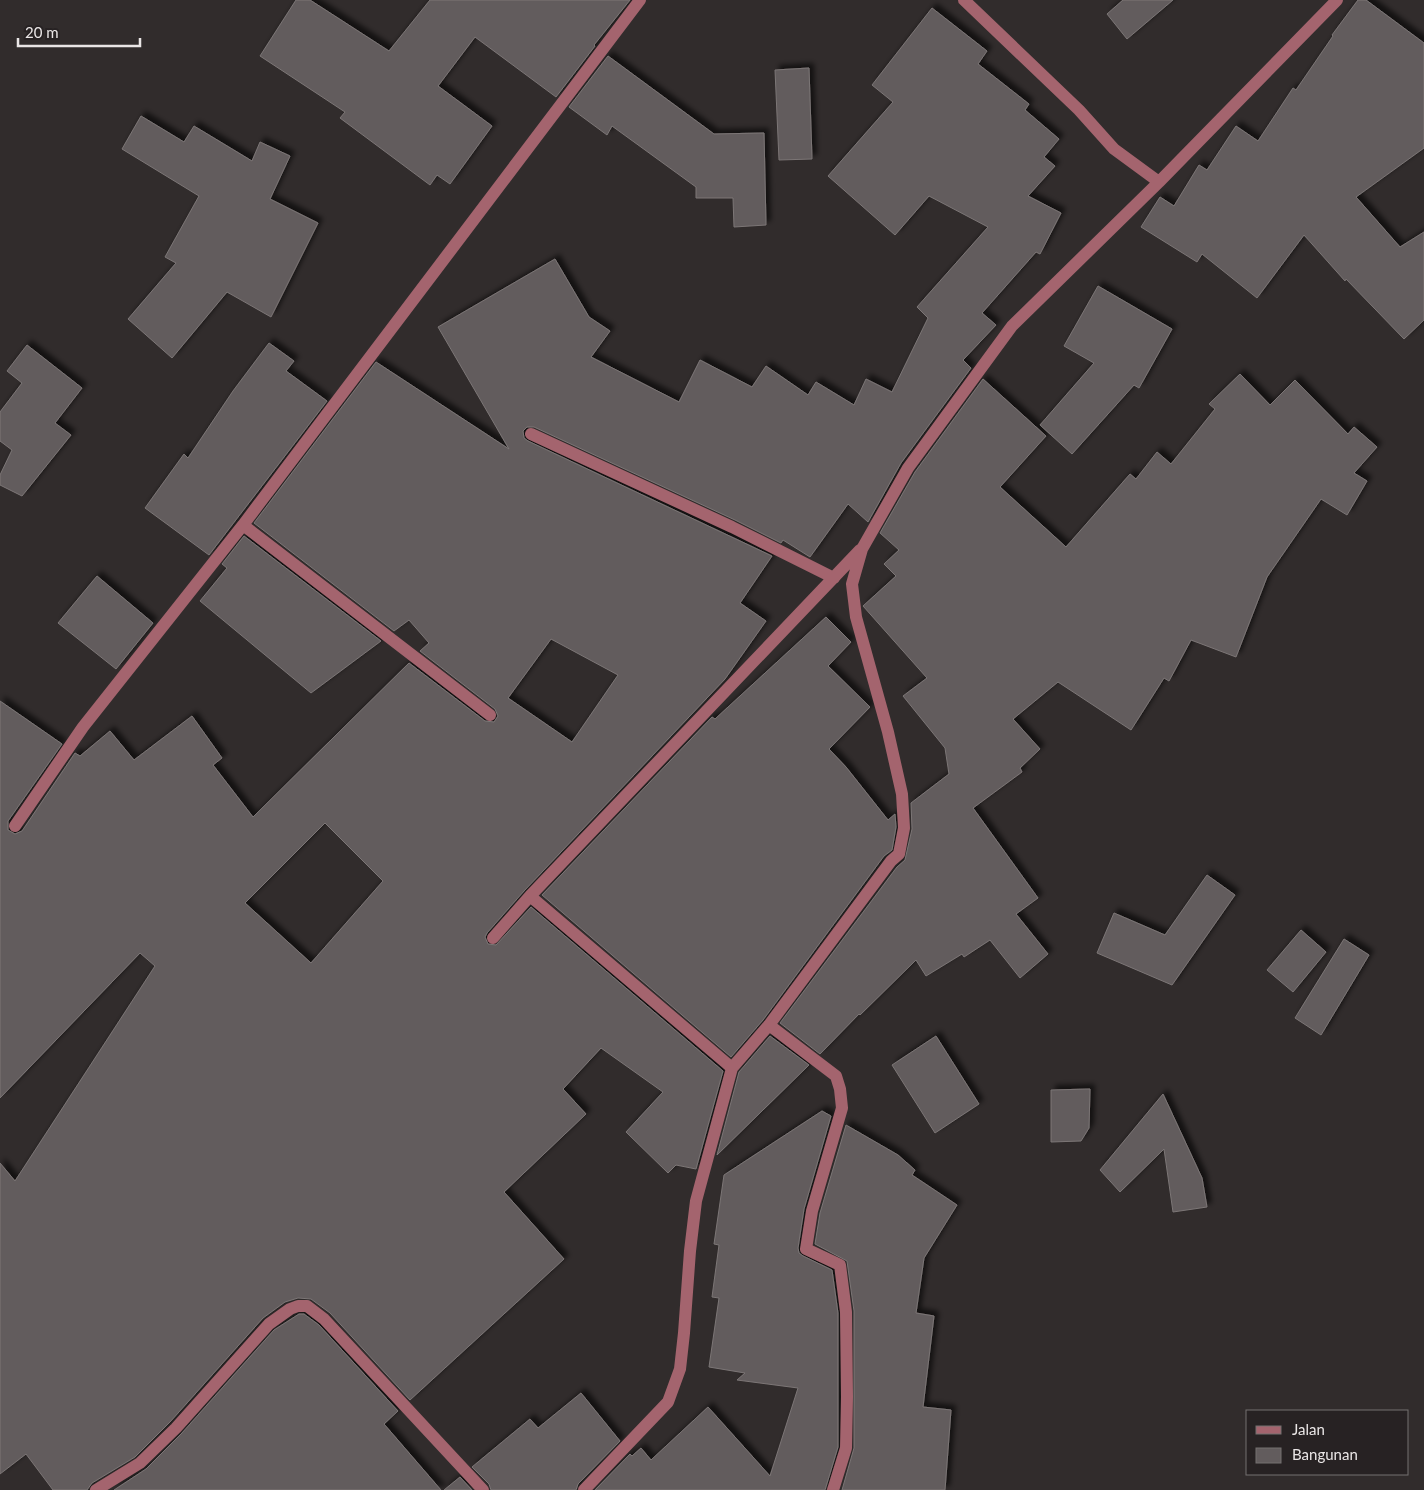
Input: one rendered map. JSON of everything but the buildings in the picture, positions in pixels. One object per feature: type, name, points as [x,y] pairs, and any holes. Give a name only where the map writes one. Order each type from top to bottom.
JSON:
[{"type":"street","points":[[15,826],[83,727],[243,525],[640,0]]},
{"type":"street","points":[[964,0],[1078,110],[1114,149],[1159,182]]},
{"type":"street","points":[[584,1490],[668,1402],[680,1368],[696,1201],[732,1068],[770,1025],[844,923],[899,854],[904,828],[902,794],[888,732],[856,618],[852,584],[862,549],[908,468],[1012,326],[1159,182],[1337,0]]},
{"type":"street","points":[[531,434],[732,527],[834,578]]},
{"type":"street","points":[[243,525],[490,715]]},
{"type":"street","points":[[493,938],[530,896],[862,549]]},
{"type":"street","points":[[530,896],[732,1068]]},
{"type":"street","points":[[770,1025],[836,1076],[840,1089],[842,1108],[812,1210],[806,1249],[840,1265],[846,1312],[846,1448],[833,1490]]},
{"type":"street","points":[[96,1490],[140,1463],[176,1428],[269,1324],[290,1309],[298,1306],[307,1306],[324,1320],[483,1490]]}]
